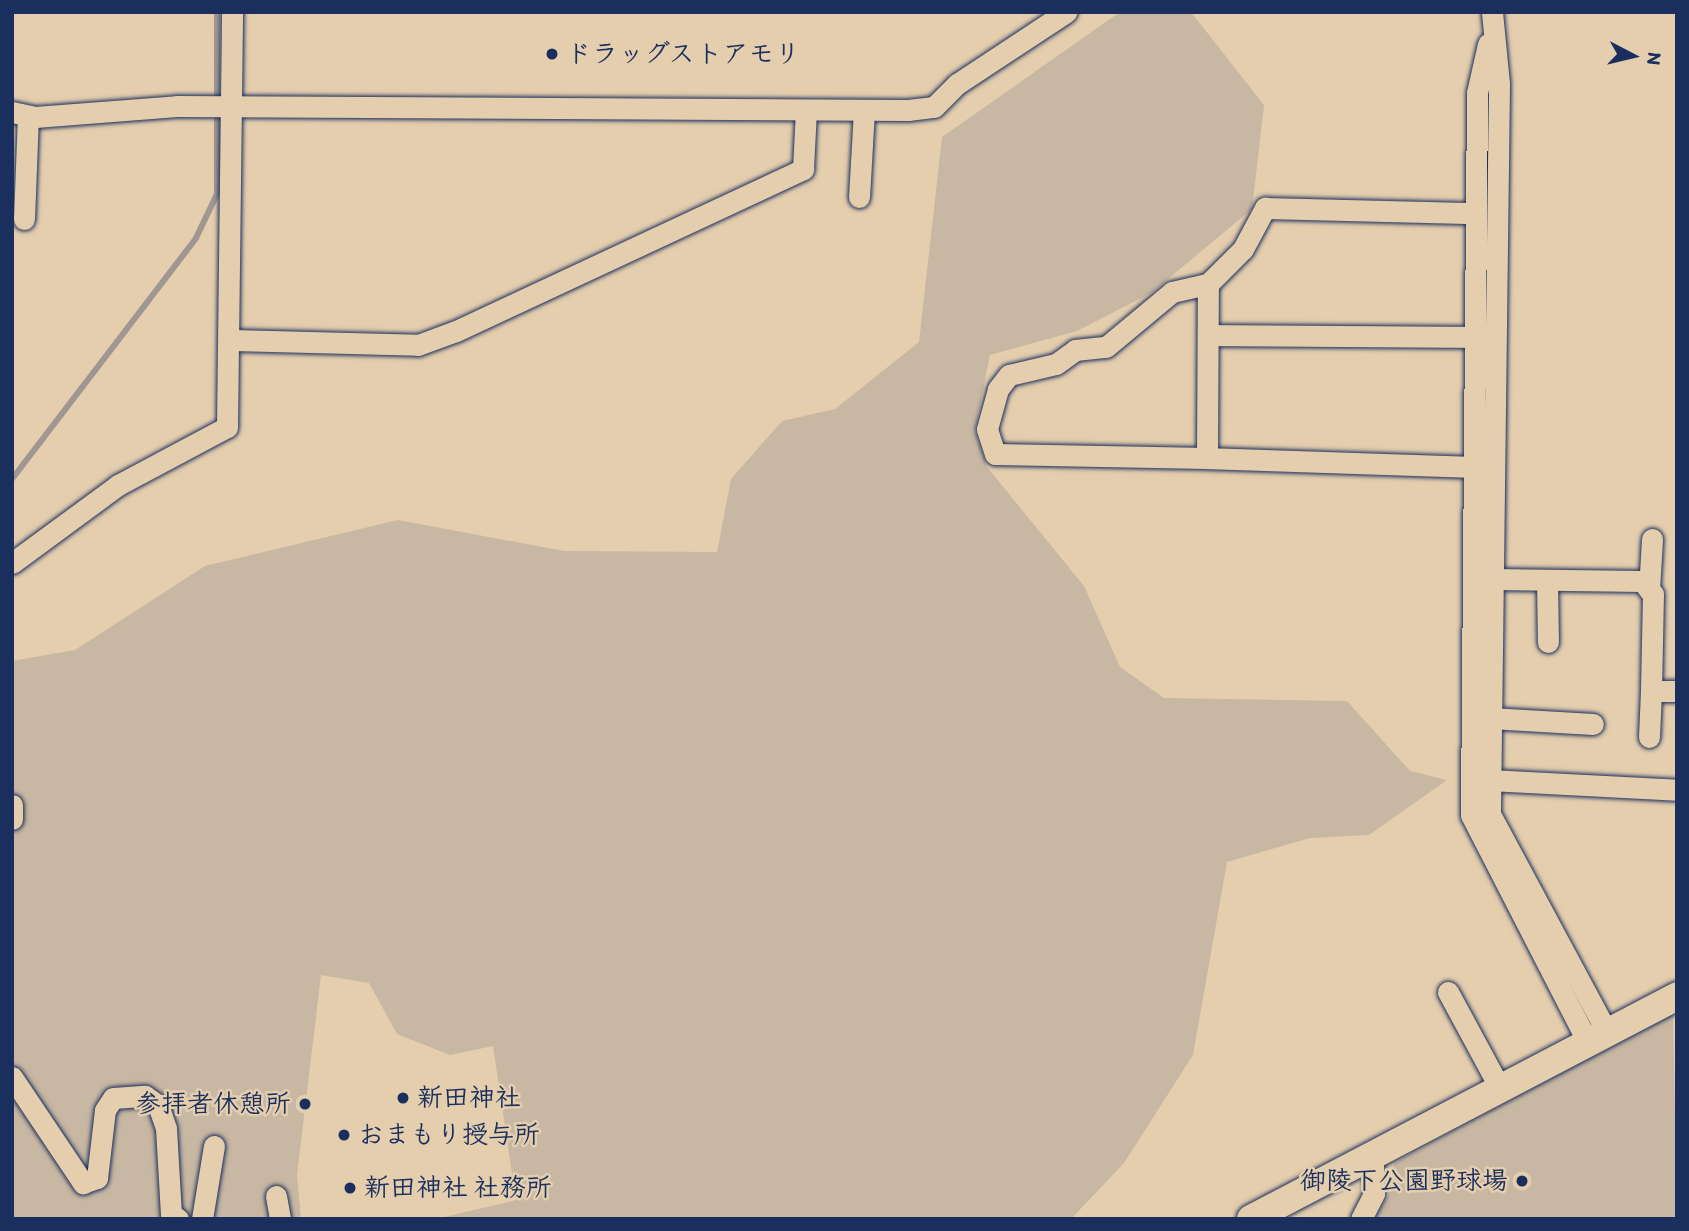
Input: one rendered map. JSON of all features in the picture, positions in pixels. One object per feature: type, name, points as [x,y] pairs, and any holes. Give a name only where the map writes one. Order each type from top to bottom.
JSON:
[{"type":"street","points":[[12,563],[118,485],[227,427],[232,340],[229,106],[232,12]]},
{"type":"street","points":[[24,219],[20,114],[206,106],[806,110],[934,107],[957,84],[1066,12]]},
{"type":"street","points":[[1492,18],[1477,93],[1471,816],[1597,1036]]},
{"type":"street","points":[[1492,18],[1499,84],[1490,814],[1597,1036]]},
{"type":"street","points":[[232,340],[418,345],[456,331],[803,169],[806,110]]},
{"type":"street","points":[[859,197],[864,110]]},
{"type":"street","points":[[1472,467],[995,454],[987,429],[1009,375],[1056,364],[1075,350],[1106,348],[1172,292],[1208,284],[1243,249],[1265,208],[1476,213]]},
{"type":"street","points":[[1207,458],[1208,284]]},
{"type":"street","points":[[1208,335],[1474,337]]},
{"type":"street","points":[[1648,737],[1652,539]]},
{"type":"street","points":[[1492,579],[1642,581],[1649,590]]},
{"type":"street","points":[[1547,580],[1548,642]]},
{"type":"street","points":[[1651,691],[1677,691]]},
{"type":"street","points":[[1490,718],[1593,724]]},
{"type":"street","points":[[1489,780],[1677,790]]},
{"type":"street","points":[[12,805],[12,819]]},
{"type":"street","points":[[1448,992],[1500,1088]]},
{"type":"street","points":[[1251,1219],[1677,996]]},
{"type":"street","points":[[12,1077],[83,1183],[97,1178],[105,1111],[113,1098],[145,1096],[158,1105],[166,1128],[171,1214],[178,1219]]},
{"type":"street","points":[[202,1219],[214,1146]]},
{"type":"street","points":[[1362,1219],[1374,1194],[1373,1157]]},
{"type":"street","points":[[276,1196],[280,1219]]},
{"type":"shaded area","points":[[1120,12],[1191,12],[1264,105],[1252,209],[1151,293],[1077,331],[990,355],[975,430],[987,467],[1084,586],[1120,667],[1164,698],[1347,701],[1410,771],[1447,780],[1369,835],[1310,838],[1227,862],[1193,1055],[1124,1163],[1071,1219],[436,1219],[516,1200],[493,1046],[450,1055],[397,1034],[369,983],[321,975],[297,1175],[301,1219],[12,1219],[12,661],[75,650],[205,566],[398,520],[564,551],[717,552],[731,479],[782,421],[835,409],[919,342],[942,137]]},
{"type":"shaded area","points":[[1673,1012],[1677,1219],[1374,1219],[1390,1192],[1394,1163]]},
{"type":"waterway","points":[[12,479],[196,238],[217,194],[217,12]]},
{"type":"place","name":"ドラッグストアモリ","points":[[552,54]]},
{"type":"place","name":"新田神社","points":[[403,1098]]},
{"type":"place","name":"参拝者休憩所","points":[[305,1104]]},
{"type":"place","name":"おまもり授与所","points":[[344,1135]]},
{"type":"place","name":"御陵下公園野球場","points":[[1522,1181]]},
{"type":"place","name":"新田神社 社務所","points":[[350,1188]]}]
